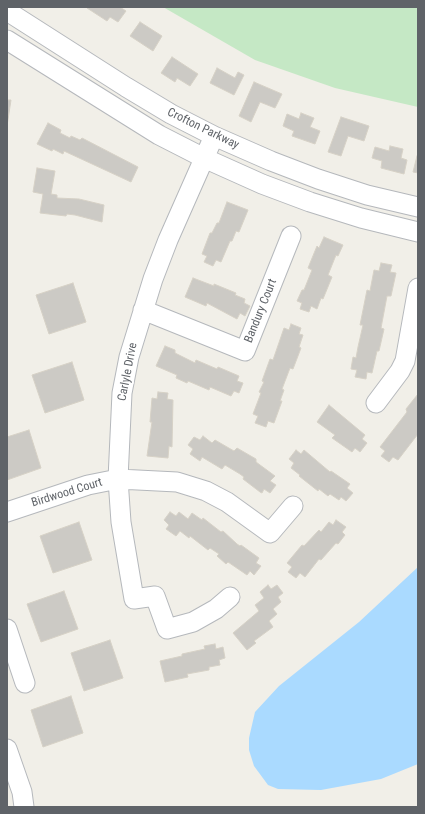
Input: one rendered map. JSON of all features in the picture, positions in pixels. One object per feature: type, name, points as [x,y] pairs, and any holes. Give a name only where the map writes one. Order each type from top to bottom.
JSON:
[{"type":"street","name":"Crofton Parkway","points":[[8,13],[164,110],[214,136],[271,161],[318,179],[367,195],[418,207]]},
{"type":"street","name":"Crofton Parkway","points":[[7,40],[159,135],[204,158],[262,184],[310,202],[361,218],[418,232]]},
{"type":"street","name":"Carlyle Drive","points":[[214,136],[168,240],[129,357],[122,393],[118,479],[121,522],[134,599],[156,596],[167,629],[193,622],[216,609],[230,597]]},
{"type":"street","name":"Bandury Court","points":[[144,310],[245,351],[291,236]]},
{"type":"street","points":[[376,403],[400,371],[405,361],[418,288]]},
{"type":"street","name":"Birdwood Court","points":[[7,512],[88,485],[118,479],[177,482],[206,491],[227,502],[270,533],[293,506]]},
{"type":"street","points":[[7,629],[25,683]]},
{"type":"street","points":[[7,749],[22,792],[24,807]]},
{"type":"green space","points":[[163,7],[418,7],[418,107],[335,88],[255,60]]},
{"type":"water","points":[[418,567],[418,764],[381,779],[321,790],[278,789],[268,785],[254,766],[249,750],[249,738],[255,712],[279,686],[359,622]]},
{"type":"building","points":[[120,7],[126,11],[118,22],[110,17],[107,21],[87,8]]},
{"type":"building","points":[[140,22],[162,36],[153,51],[130,36]]},
{"type":"building","points":[[172,57],[198,74],[190,86],[177,78],[175,82],[161,73]]},
{"type":"building","points":[[217,68],[235,78],[238,72],[244,75],[234,95],[210,83]]},
{"type":"building","points":[[254,82],[282,94],[275,108],[260,102],[251,122],[239,116]]},
{"type":"building","points":[[7,100],[11,100],[7,126]]},
{"type":"building","points":[[301,113],[314,118],[310,127],[320,131],[315,144],[292,136],[294,131],[283,126],[287,114],[299,119]]},
{"type":"building","points":[[341,117],[369,126],[364,141],[348,136],[341,156],[328,152]]},
{"type":"building","points":[[48,123],[61,130],[60,133],[70,138],[71,136],[80,140],[82,138],[138,167],[131,182],[64,151],[63,154],[37,144]]},
{"type":"building","points":[[390,146],[403,149],[401,158],[407,160],[404,174],[381,168],[382,161],[372,158],[375,147],[389,151]]},
{"type":"building","points":[[418,156],[418,173],[413,172]]},
{"type":"building","points":[[37,168],[55,171],[51,194],[57,195],[57,198],[79,199],[104,205],[102,222],[75,215],[67,214],[66,216],[40,213],[43,194],[33,192]]},
{"type":"building","points":[[227,202],[248,210],[239,232],[236,231],[232,241],[230,241],[221,262],[216,260],[213,266],[204,262],[207,256],[202,254],[210,233],[212,233],[217,223],[219,223]]},
{"type":"building","points":[[324,237],[343,245],[338,256],[336,255],[328,275],[332,277],[323,299],[321,298],[317,309],[311,306],[309,312],[300,309],[302,303],[297,301],[302,290],[304,290],[312,270],[308,268],[317,246],[319,248]]},
{"type":"building","points":[[381,263],[392,265],[390,272],[396,273],[391,296],[387,296],[381,328],[384,329],[379,351],[377,351],[372,373],[367,372],[366,379],[355,377],[357,370],[351,369],[353,357],[356,358],[363,325],[360,325],[367,290],[370,291],[374,270],[379,271]]},
{"type":"building","points":[[193,278],[214,286],[214,284],[236,293],[235,295],[245,299],[244,303],[250,306],[245,316],[240,313],[237,319],[207,303],[206,306],[185,297]]},
{"type":"building","points":[[73,283],[86,322],[49,334],[36,295]]},
{"type":"building","points":[[291,324],[301,328],[299,334],[303,335],[299,347],[301,348],[293,369],[290,368],[282,389],[284,390],[280,401],[282,401],[274,423],[268,421],[266,427],[255,423],[258,416],[253,414],[261,393],[259,392],[264,382],[262,381],[270,359],[273,360],[284,328],[289,330]]},
{"type":"building","points":[[165,346],[175,350],[175,353],[195,363],[196,360],[239,376],[237,381],[243,383],[239,393],[234,391],[231,396],[210,387],[209,390],[188,381],[187,383],[176,378],[177,375],[156,366]]},
{"type":"building","points":[[72,362],[84,400],[45,413],[32,375]]},
{"type":"building","points":[[158,392],[168,393],[167,399],[173,400],[172,447],[169,446],[168,458],[147,456],[152,422],[150,422],[152,398],[157,399]]},
{"type":"building","points":[[418,394],[418,434],[398,460],[393,457],[389,462],[381,456],[385,451],[380,447],[407,412],[406,409]]},
{"type":"building","points":[[329,405],[365,435],[362,439],[367,443],[360,452],[355,448],[352,452],[332,438],[335,435],[317,422]]},
{"type":"building","points":[[29,430],[41,468],[7,480],[7,437]]},
{"type":"building","points":[[203,436],[212,443],[215,440],[234,451],[237,448],[256,459],[256,462],[275,476],[270,481],[276,485],[270,493],[264,489],[262,493],[260,492],[243,479],[244,477],[225,465],[222,469],[202,457],[200,461],[190,454],[193,449],[188,445],[194,437],[200,440]]},
{"type":"building","points":[[296,450],[301,454],[304,450],[330,472],[331,471],[350,484],[347,488],[353,493],[346,501],[341,497],[339,500],[330,494],[328,496],[319,489],[318,491],[291,468],[294,463],[289,459]]},
{"type":"building","points":[[170,512],[176,516],[179,512],[188,519],[192,513],[202,520],[203,518],[221,532],[223,531],[237,544],[240,546],[241,545],[259,558],[256,563],[261,566],[254,575],[250,571],[247,575],[228,562],[226,564],[217,556],[219,554],[210,548],[208,550],[190,536],[189,538],[180,531],[176,536],[166,529],[169,525],[164,520]]},
{"type":"building","points":[[336,520],[346,527],[342,532],[345,535],[338,544],[336,543],[321,560],[319,559],[305,577],[300,573],[296,578],[288,572],[292,567],[287,563],[302,545],[304,546],[319,530],[321,532],[329,522],[333,525]]},
{"type":"building","points":[[79,522],[92,560],[53,573],[40,536]]},
{"type":"building","points":[[268,585],[271,589],[277,585],[283,593],[278,597],[281,602],[273,609],[277,614],[269,621],[273,627],[254,641],[256,643],[247,650],[233,633],[259,611],[255,605],[264,598],[260,592]]},
{"type":"building","points":[[64,591],[78,629],[41,642],[27,604]]},
{"type":"building","points":[[110,640],[123,678],[84,691],[71,653]]},
{"type":"building","points":[[215,644],[216,649],[223,647],[225,658],[219,660],[220,665],[209,667],[209,670],[187,674],[188,677],[165,682],[160,661],[205,649],[204,646]]},
{"type":"building","points":[[71,696],[83,733],[43,747],[31,710]]}]
